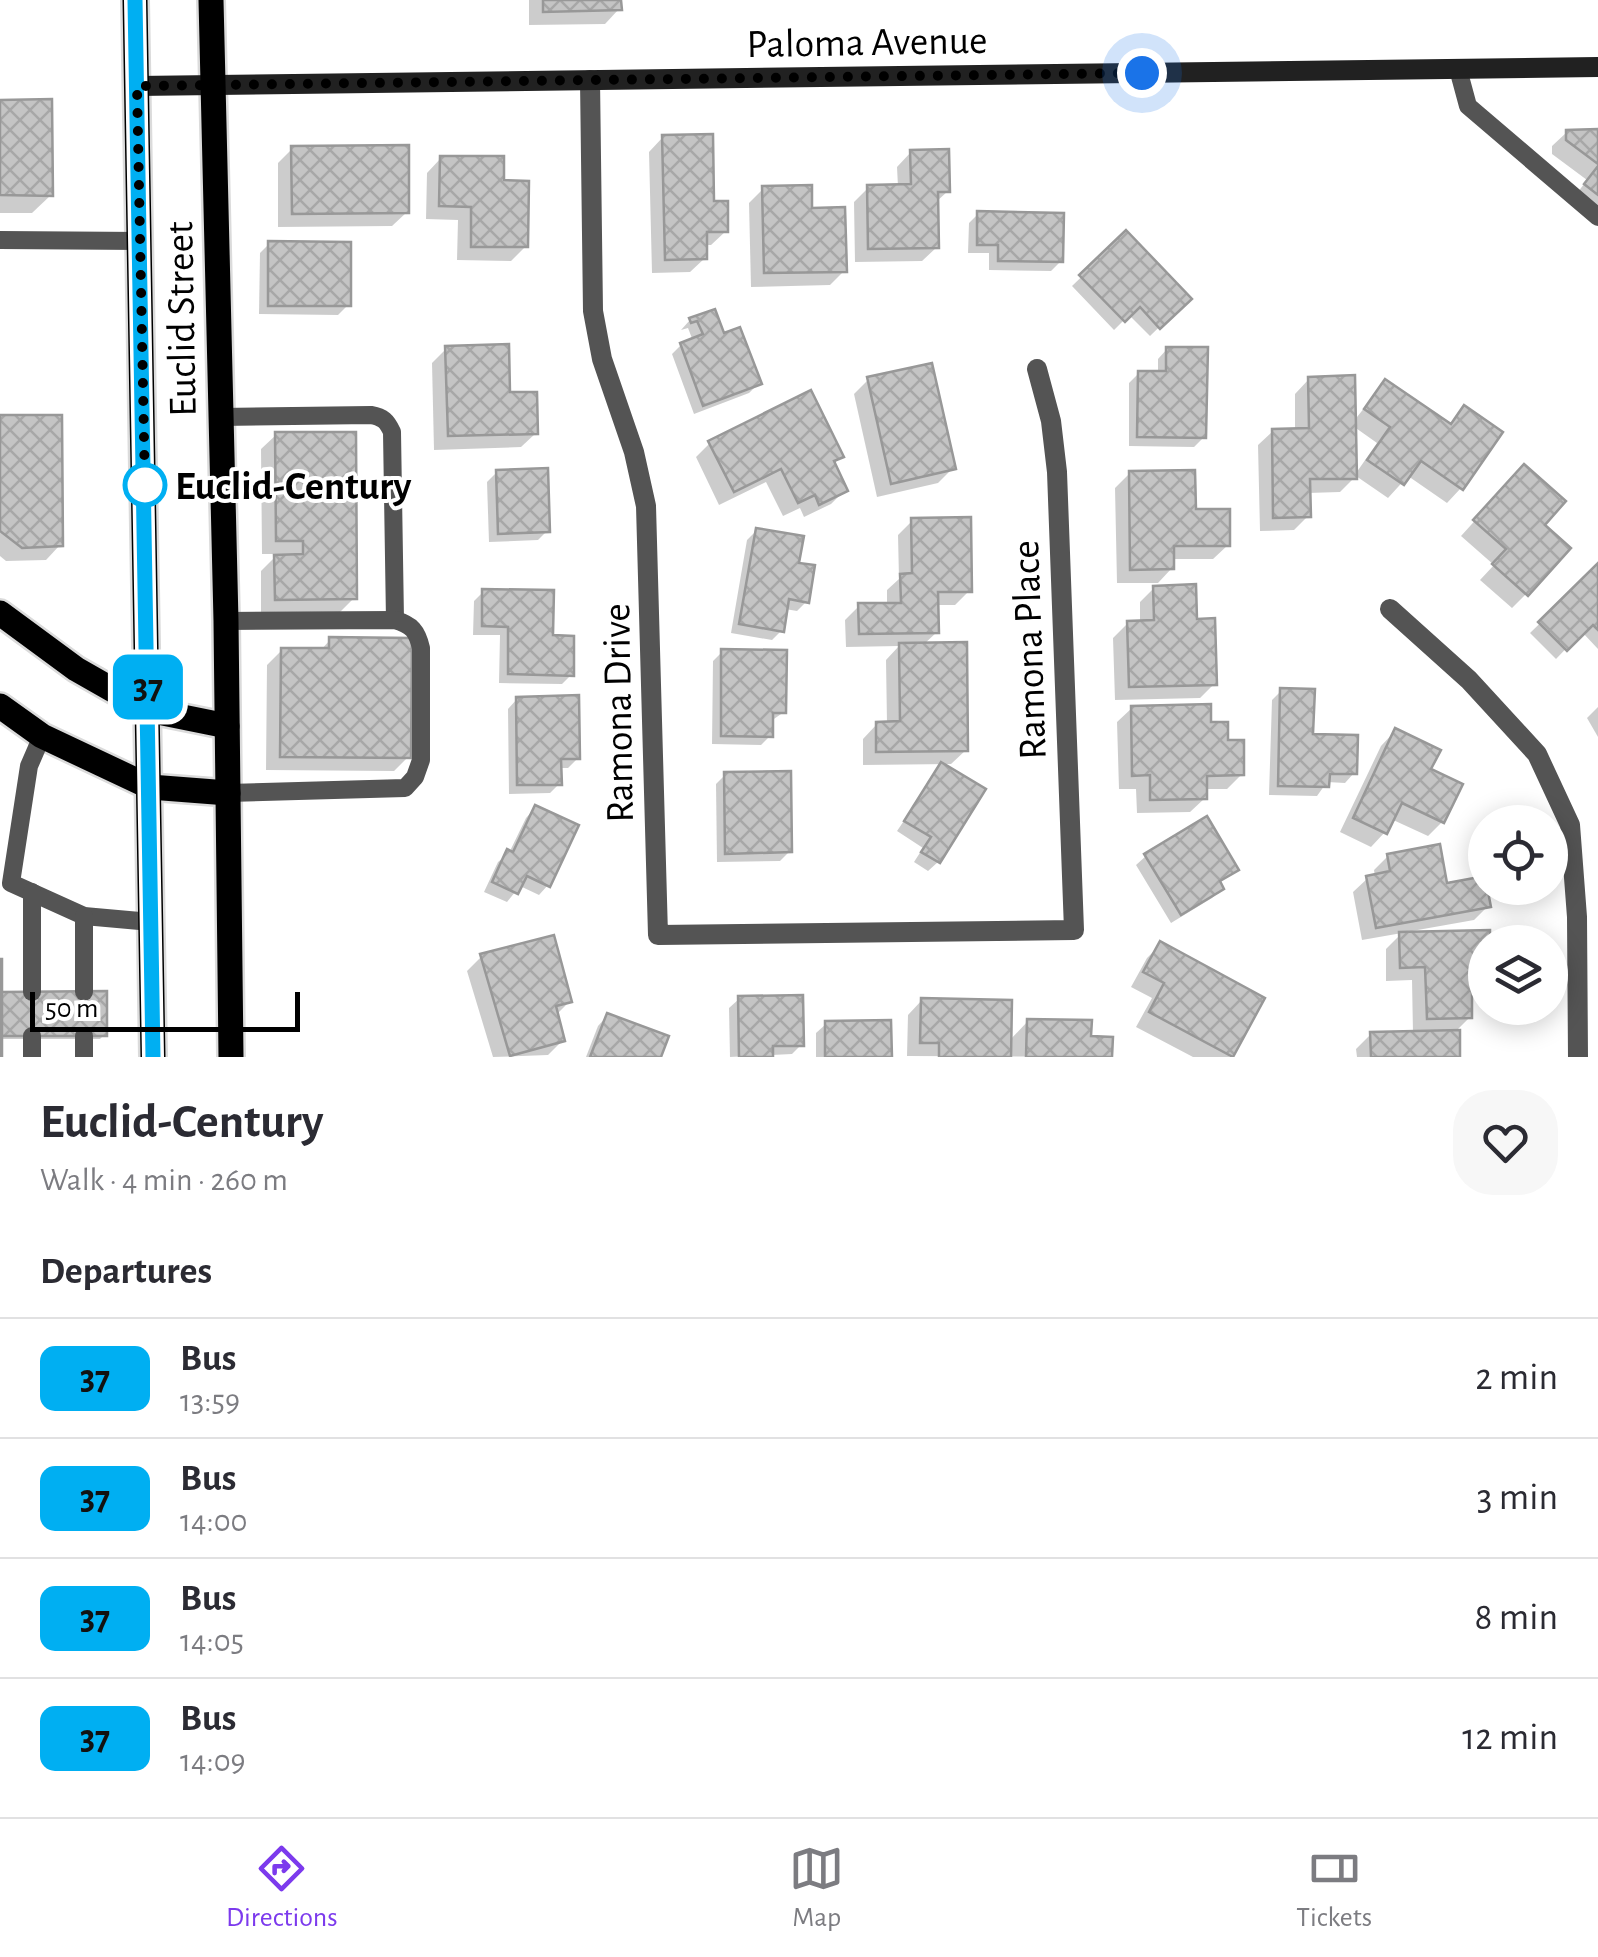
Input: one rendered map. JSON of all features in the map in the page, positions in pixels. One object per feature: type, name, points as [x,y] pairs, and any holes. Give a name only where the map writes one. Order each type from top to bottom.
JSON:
[{"type":"main road","name":"Euclid Street","points":[[135,0],[153,1057]]},
{"type":"main road","name":"Euclid Street","points":[[211,0],[228,726],[231,1057]]},
{"type":"main road","points":[[0,613],[76,669],[148,710],[228,726]]},
{"type":"main road","points":[[0,706],[42,736],[150,787],[228,793]]},
{"type":"street","name":"Paloma Avenue","points":[[137,86],[1598,67]]},
{"type":"street","name":"Ramona Drive","points":[[590,80],[593,311],[602,359],[634,452],[646,506],[658,935],[1074,930]]},
{"type":"street","name":"Ramona Place","points":[[1037,369],[1051,421],[1057,472],[1074,930]]},
{"type":"street","points":[[1390,610],[1469,680],[1537,754],[1570,825],[1577,917],[1578,1057]]},
{"type":"lane","points":[[1458,69],[1468,106],[1598,217]]},
{"type":"lane","points":[[0,240],[142,240]]},
{"type":"lane","points":[[220,417],[372,416],[382,417],[388,423],[392,432],[396,620]]},
{"type":"lane","points":[[226,621],[396,620],[410,624],[418,634],[421,648],[421,760],[415,777],[405,788],[228,793]]},
{"type":"lane","points":[[42,736],[28,766],[6,886],[32,892],[84,916],[151,922]]},
{"type":"lane","points":[[32,892],[32,992]]},
{"type":"lane","points":[[84,916],[84,992]]},
{"type":"lane","points":[[32,1036],[32,1057]]},
{"type":"lane","points":[[84,1036],[84,1057]]},
{"type":"building","points":[[543,0],[621,0],[622,10],[543,12]]},
{"type":"building","points":[[52,99],[53,196],[0,195],[0,100]]},
{"type":"building","points":[[1598,129],[1598,164],[1566,140],[1566,130]]},
{"type":"building","points":[[713,134],[714,201],[728,201],[728,232],[707,232],[707,259],[665,260],[662,135]]},
{"type":"building","points":[[409,145],[409,213],[292,214],[291,146]]},
{"type":"building","points":[[949,149],[950,192],[938,192],[939,248],[868,249],[867,185],[911,184],[910,150]]},
{"type":"building","points":[[440,156],[504,156],[504,180],[529,181],[528,247],[471,247],[471,207],[439,206]]},
{"type":"building","points":[[1598,166],[1598,195],[1584,184]]},
{"type":"building","points":[[812,185],[812,208],[845,207],[847,272],[764,273],[762,186]]},
{"type":"building","points":[[977,211],[1064,213],[1063,262],[998,261],[998,245],[977,245]]},
{"type":"building","points":[[1126,230],[1192,299],[1160,329],[1140,307],[1125,322],[1079,275]]},
{"type":"building","points":[[268,241],[351,242],[351,306],[268,306]]},
{"type":"building","points":[[715,309],[724,333],[740,327],[762,384],[703,406],[680,343],[703,334],[697,321],[691,323],[689,318]]},
{"type":"building","points":[[509,344],[510,392],[537,392],[538,434],[448,436],[445,346]]},
{"type":"building","points":[[1166,347],[1208,347],[1206,438],[1137,437],[1138,371],[1166,371]]},
{"type":"building","points":[[932,363],[956,469],[891,484],[867,377]]},
{"type":"building","points":[[1355,375],[1357,479],[1310,479],[1311,517],[1273,518],[1272,429],[1309,428],[1308,377]]},
{"type":"building","points":[[1385,379],[1451,424],[1464,405],[1503,432],[1463,490],[1421,461],[1404,485],[1367,460],[1390,427],[1364,409]]},
{"type":"building","points":[[811,390],[844,457],[834,461],[848,491],[819,505],[815,495],[798,503],[781,469],[734,492],[708,441]]},
{"type":"building","points":[[0,415],[62,415],[63,546],[22,548],[0,531]]},
{"type":"building","points":[[275,432],[356,432],[357,599],[275,600],[274,555],[303,554],[303,541],[276,541]]},
{"type":"building","points":[[1524,464],[1566,501],[1545,525],[1571,548],[1528,596],[1492,564],[1506,549],[1473,520]]},
{"type":"building","points":[[548,468],[550,532],[498,534],[496,470]]},
{"type":"building","points":[[1195,470],[1196,509],[1230,509],[1230,546],[1174,546],[1174,569],[1130,570],[1129,471]]},
{"type":"building","points":[[971,517],[972,592],[938,592],[939,633],[859,634],[858,603],[901,603],[900,574],[912,573],[911,518]]},
{"type":"building","points":[[756,528],[804,536],[799,563],[815,565],[809,603],[789,599],[784,632],[739,624]]},
{"type":"building","points":[[1598,563],[1598,630],[1593,625],[1567,651],[1538,622]]},
{"type":"building","points":[[1196,584],[1197,619],[1215,618],[1217,685],[1129,687],[1127,621],[1154,620],[1153,586]]},
{"type":"building","points":[[482,589],[554,590],[553,635],[574,636],[574,676],[508,674],[508,627],[482,626]]},
{"type":"building","points":[[329,637],[412,638],[411,758],[280,757],[281,648],[329,648]]},
{"type":"building","points":[[967,642],[968,751],[876,752],[876,722],[900,721],[899,643]]},
{"type":"building","points":[[721,649],[787,650],[786,713],[773,713],[773,737],[721,736]]},
{"type":"building","points":[[1280,688],[1315,689],[1313,734],[1358,735],[1357,774],[1330,774],[1329,787],[1278,786]]},
{"type":"building","points":[[579,695],[580,759],[561,759],[562,785],[517,785],[516,697]]},
{"type":"building","points":[[1211,704],[1211,722],[1228,722],[1228,740],[1244,740],[1244,775],[1207,776],[1207,799],[1150,800],[1150,775],[1132,776],[1131,706]]},
{"type":"building","points":[[1395,728],[1441,750],[1431,769],[1463,784],[1444,823],[1402,803],[1387,834],[1353,818]]},
{"type":"building","points":[[941,762],[986,789],[940,863],[921,852],[931,837],[904,821]]},
{"type":"building","points":[[791,771],[792,852],[725,854],[724,772]]},
{"type":"building","points":[[535,805],[579,825],[550,887],[527,876],[518,894],[492,882],[507,849],[513,852]]},
{"type":"building","points":[[1207,816],[1239,870],[1220,881],[1224,889],[1181,915],[1144,854]]},
{"type":"building","points":[[1440,844],[1447,883],[1468,879],[1468,905],[1491,907],[1376,928],[1366,876],[1390,871],[1387,854]]},
{"type":"building","points":[[1468,930],[1468,1018],[1427,1019],[1425,967],[1400,968],[1399,932]]},
{"type":"building","points":[[554,935],[572,1002],[556,1006],[565,1041],[510,1056],[480,954]]},
{"type":"building","points":[[1160,941],[1265,998],[1233,1057],[1149,1012],[1164,983],[1143,972]]},
{"type":"building","points":[[2,959],[2,1057],[0,1057]]},
{"type":"building","points":[[107,991],[107,1036],[2,1036],[2,992]]},
{"type":"building","points":[[803,995],[804,1046],[773,1046],[773,1057],[739,1057],[738,996]]},
{"type":"building","points":[[921,998],[1012,1000],[1011,1057],[939,1057],[939,1043],[920,1043]]},
{"type":"building","points":[[607,1013],[669,1036],[661,1057],[590,1057]]},
{"type":"building","points":[[1027,1019],[1092,1020],[1091,1036],[1113,1037],[1112,1057],[1026,1057]]},
{"type":"building","points":[[891,1020],[892,1057],[825,1057],[825,1021]]},
{"type":"building","points":[[1460,1030],[1460,1057],[1371,1057],[1370,1032]]},
{"type":"bus line","name":"37","points":[[135,0],[153,1057]]},
{"type":"place","name":"Euclid-Century","points":[[145,485]]},
{"type":"route","points":[[145,485],[137,86],[1142,73]]}]
